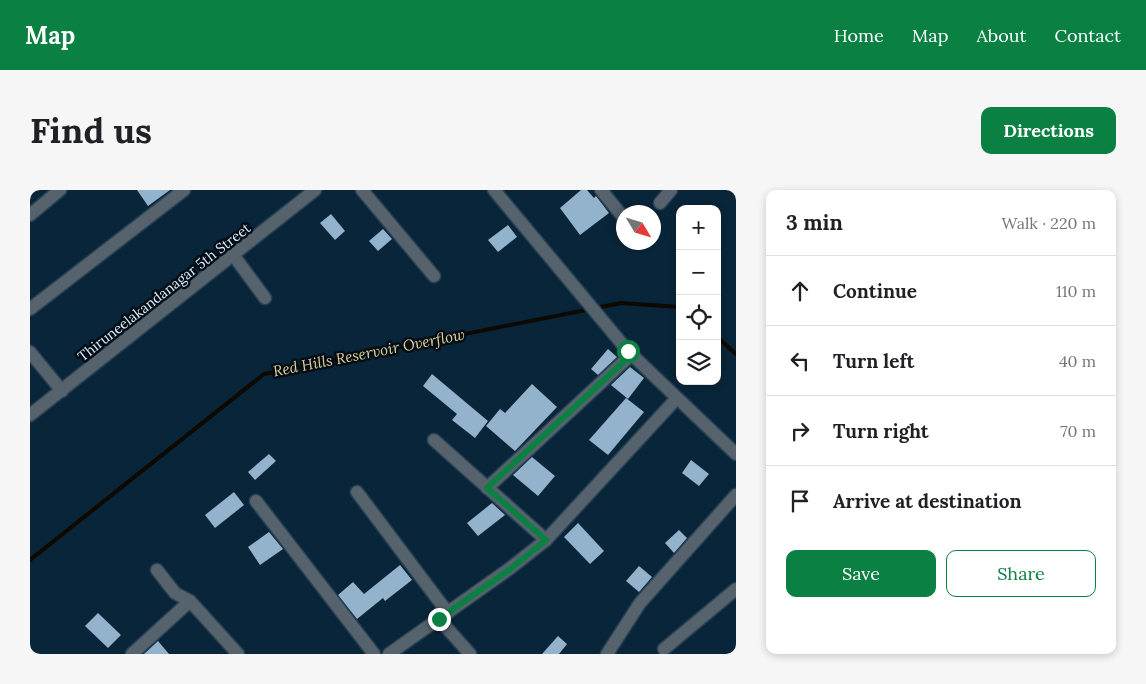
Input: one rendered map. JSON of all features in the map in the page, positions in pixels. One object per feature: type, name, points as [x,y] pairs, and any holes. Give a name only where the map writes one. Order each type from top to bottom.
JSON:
[{"type":"street","points":[[30,215],[60,190]]},
{"type":"street","points":[[30,308],[184,190]]},
{"type":"street","name":"Thiruneelakandanagar 5th Street","points":[[30,415],[234,256],[315,190]]},
{"type":"street","points":[[362,190],[434,276]]},
{"type":"street","points":[[494,190],[630,353],[736,454]]},
{"type":"street","points":[[601,190],[616,208]]},
{"type":"street","points":[[660,203],[671,190]]},
{"type":"street","points":[[234,256],[265,298]]},
{"type":"street","points":[[30,352],[62,391]]},
{"type":"street","points":[[487,488],[630,353]]},
{"type":"street","points":[[389,654],[509,570],[546,540],[676,398]]},
{"type":"street","points":[[434,440],[546,540]]},
{"type":"street","points":[[357,492],[470,654]]},
{"type":"street","points":[[607,654],[640,603],[736,495]]},
{"type":"street","points":[[256,500],[374,654]]},
{"type":"street","points":[[157,570],[175,593],[190,601],[238,654]]},
{"type":"street","points":[[664,648],[736,589]]},
{"type":"street","points":[[132,654],[190,601]]},
{"type":"building","points":[[137,190],[170,190],[148,206]]},
{"type":"building","points":[[581,190],[587,190],[594,198],[596,196],[609,213],[580,235],[560,208]]},
{"type":"building","points":[[331,214],[345,231],[335,240],[320,223]]},
{"type":"building","points":[[508,225],[517,237],[498,252],[488,240]]},
{"type":"building","points":[[383,229],[392,239],[378,251],[369,241]]},
{"type":"building","points":[[608,349],[617,357],[598,375],[591,369]]},
{"type":"building","points":[[630,367],[644,378],[628,399],[611,385]]},
{"type":"building","points":[[432,374],[488,421],[475,438],[452,420],[457,414],[423,386]]},
{"type":"building","points":[[532,384],[557,407],[515,451],[486,426],[500,409],[505,413]]},
{"type":"building","points":[[626,398],[644,412],[608,455],[589,440]]},
{"type":"building","points":[[269,454],[276,461],[255,480],[248,472]]},
{"type":"building","points":[[532,457],[555,476],[538,496],[513,475]]},
{"type":"building","points":[[691,460],[709,474],[699,486],[682,473]]},
{"type":"building","points":[[234,492],[244,505],[215,528],[205,515]]},
{"type":"building","points":[[492,503],[505,515],[478,536],[467,523]]},
{"type":"building","points":[[578,523],[604,551],[590,564],[564,537]]},
{"type":"building","points":[[679,530],[687,538],[674,553],[665,543]]},
{"type":"building","points":[[269,532],[283,549],[260,565],[248,547]]},
{"type":"building","points":[[400,565],[412,580],[385,601],[383,598],[357,619],[338,595],[353,582],[364,594]]},
{"type":"building","points":[[639,566],[652,577],[639,592],[626,581]]},
{"type":"building","points":[[98,613],[121,635],[108,648],[85,626]]},
{"type":"building","points":[[558,636],[567,644],[559,654],[542,654]]},
{"type":"building","points":[[158,641],[169,654],[144,654]]},
{"type":"waterway","name":"Red Hills Reservoir Overflow","points":[[30,560],[264,374],[621,303],[676,307]]},
{"type":"waterway","name":"Red Hills Reservoir Overflow","points":[[720,340],[736,354]]},
{"type":"route","points":[[439,619],[509,570],[546,540],[487,488],[632,354],[628,351]]}]
